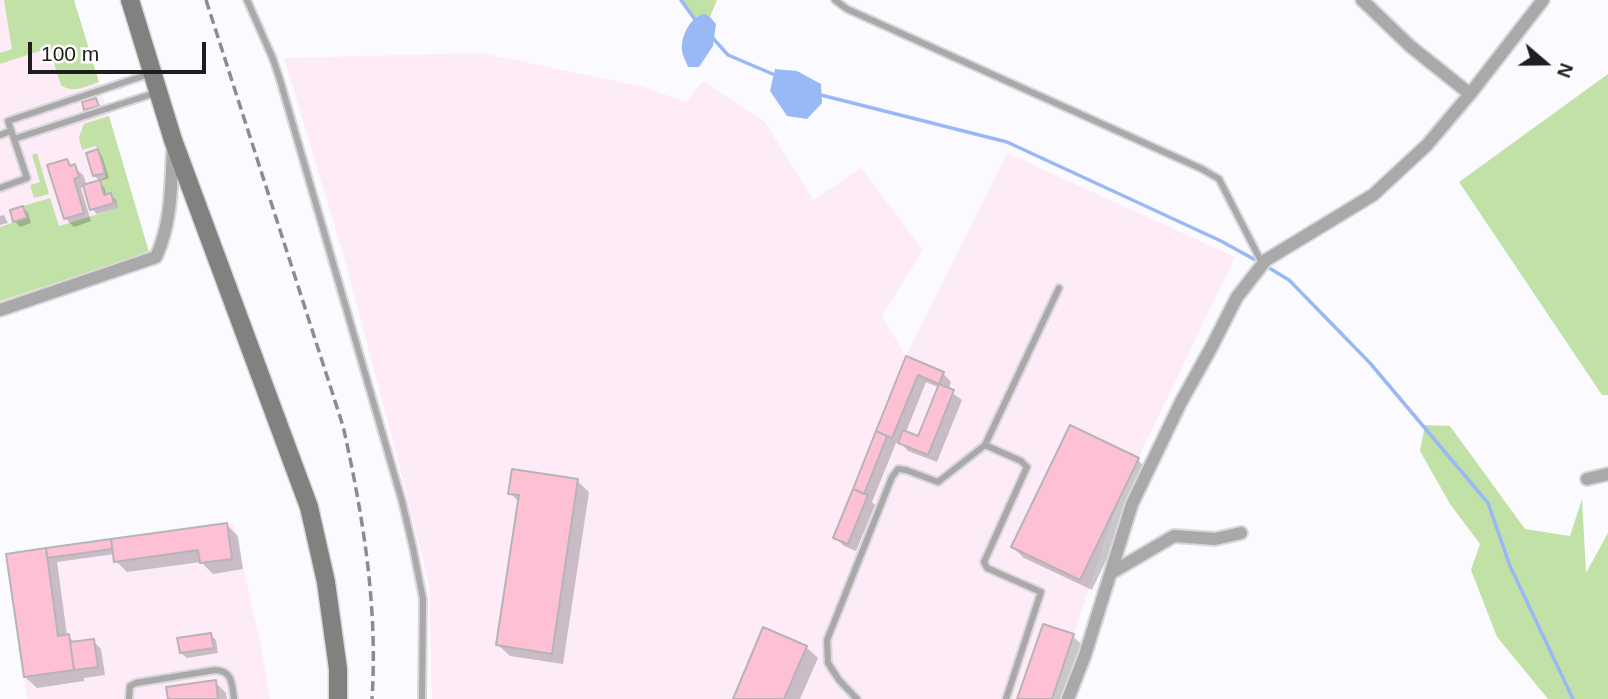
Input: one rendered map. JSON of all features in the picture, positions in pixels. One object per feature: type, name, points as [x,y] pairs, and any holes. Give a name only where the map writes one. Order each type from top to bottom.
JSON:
[{"type":"street","points":[[130,0],[173,140],[309,507],[326,582],[338,669],[338,699]]},
{"type":"street","points":[[1362,0],[1410,46],[1470,94]]},
{"type":"street","points":[[1068,699],[1085,655],[1132,504],[1168,427],[1237,296],[1262,264],[1373,195],[1427,145],[1544,0]]},
{"type":"street","points":[[0,310],[156,257],[164,239],[169,211],[173,140]]},
{"type":"street","points":[[1587,479],[1608,474]]},
{"type":"street","points":[[1111,573],[1174,536],[1214,539],[1241,533]]},
{"type":"lane","points":[[247,0],[280,80],[402,502],[423,599],[422,699]]},
{"type":"lane","points":[[835,0],[847,9],[1219,179],[1262,264]]},
{"type":"lane","points":[[0,188],[27,178],[8,121],[152,73]]},
{"type":"lane","points":[[0,135],[13,135],[158,92]]},
{"type":"lane","points":[[857,699],[828,663],[827,640],[892,477],[898,469],[938,482],[985,445],[1059,288]]},
{"type":"lane","points":[[985,445],[1021,461],[1027,467],[984,562],[987,568],[1041,592],[1006,699]]},
{"type":"lane","points":[[129,699],[130,686],[136,683],[215,670],[224,671],[231,677],[234,699]]},
{"type":"shaded area","points":[[0,0],[74,0],[149,252],[0,301]]},
{"type":"shaded area","points":[[481,53],[644,87],[686,102],[703,81],[765,122],[813,200],[861,168],[923,250],[882,316],[906,356],[1007,153],[1235,257],[1118,501],[1052,699],[432,699],[429,585],[344,257],[284,58]]},
{"type":"shaded area","points":[[233,523],[260,641],[270,699],[27,699],[6,554]]},
{"type":"green space","points":[[4,0],[74,0],[99,82],[75,89],[61,85],[49,48],[0,64],[0,53],[12,49]]},
{"type":"green space","points":[[681,0],[717,0],[710,17],[700,15],[694,19]]},
{"type":"green space","points":[[1608,74],[1608,395],[1602,395],[1459,182]]},
{"type":"green space","points":[[109,116],[149,252],[0,301],[0,227],[27,218],[23,206],[50,198],[59,226],[118,208],[111,193],[104,195],[100,180],[106,177],[96,146],[82,150],[79,137],[84,124]]},
{"type":"green space","points":[[37,153],[49,194],[34,198],[30,185],[40,182],[32,155]]},
{"type":"green space","points":[[1425,425],[1450,426],[1525,529],[1570,536],[1582,499],[1586,573],[1608,533],[1608,699],[1548,699],[1497,637],[1471,570],[1480,544],[1450,504],[1420,451]]},
{"type":"water","points":[[705,14],[716,24],[713,46],[699,67],[688,67],[682,51],[685,33],[695,18]]},
{"type":"water","points":[[775,69],[797,71],[821,84],[822,103],[807,119],[787,116],[770,91]]},
{"type":"building","points":[[96,98],[99,106],[84,110],[82,102]]},
{"type":"building","points":[[98,149],[105,173],[93,176],[86,153]]},
{"type":"building","points":[[67,159],[70,166],[75,164],[79,177],[74,179],[84,213],[64,219],[47,165]]},
{"type":"building","points":[[100,180],[104,195],[111,193],[114,203],[90,210],[83,185]]},
{"type":"building","points":[[23,206],[27,218],[13,222],[10,210]]},
{"type":"building","points":[[906,356],[944,372],[939,384],[918,375],[892,438],[876,431]]},
{"type":"building","points":[[939,384],[954,390],[928,455],[898,443],[903,430],[918,436]]},
{"type":"building","points":[[1070,425],[1139,458],[1080,580],[1011,547]]},
{"type":"building","points":[[876,431],[887,436],[864,494],[853,489]]},
{"type":"building","points":[[512,469],[578,479],[552,654],[496,645],[519,495],[508,494]]},
{"type":"building","points":[[853,489],[868,495],[848,544],[833,538]]},
{"type":"building","points":[[227,523],[232,559],[200,563],[198,550],[114,562],[111,539]]},
{"type":"building","points":[[111,539],[112,549],[47,558],[46,548]]},
{"type":"building","points":[[46,548],[58,636],[69,634],[74,670],[24,677],[6,554]]},
{"type":"building","points":[[1043,624],[1074,634],[1052,699],[1017,699]]},
{"type":"building","points":[[763,627],[807,646],[784,699],[733,699]]},
{"type":"building","points":[[211,633],[214,648],[180,653],[177,638]]},
{"type":"building","points":[[94,639],[98,667],[74,670],[70,642]]},
{"type":"building","points":[[216,680],[218,699],[168,699],[166,687]]},
{"type":"waterway","points":[[681,0],[696,21]]},
{"type":"waterway","points":[[711,36],[728,55],[775,75]]},
{"type":"waterway","points":[[817,94],[1007,142],[1221,241],[1259,262]]},
{"type":"waterway","points":[[1266,266],[1289,280],[1370,363],[1488,503],[1510,566],[1573,699]]},
{"type":"railway","points":[[206,0],[343,426],[357,493],[371,596],[372,699]]}]
